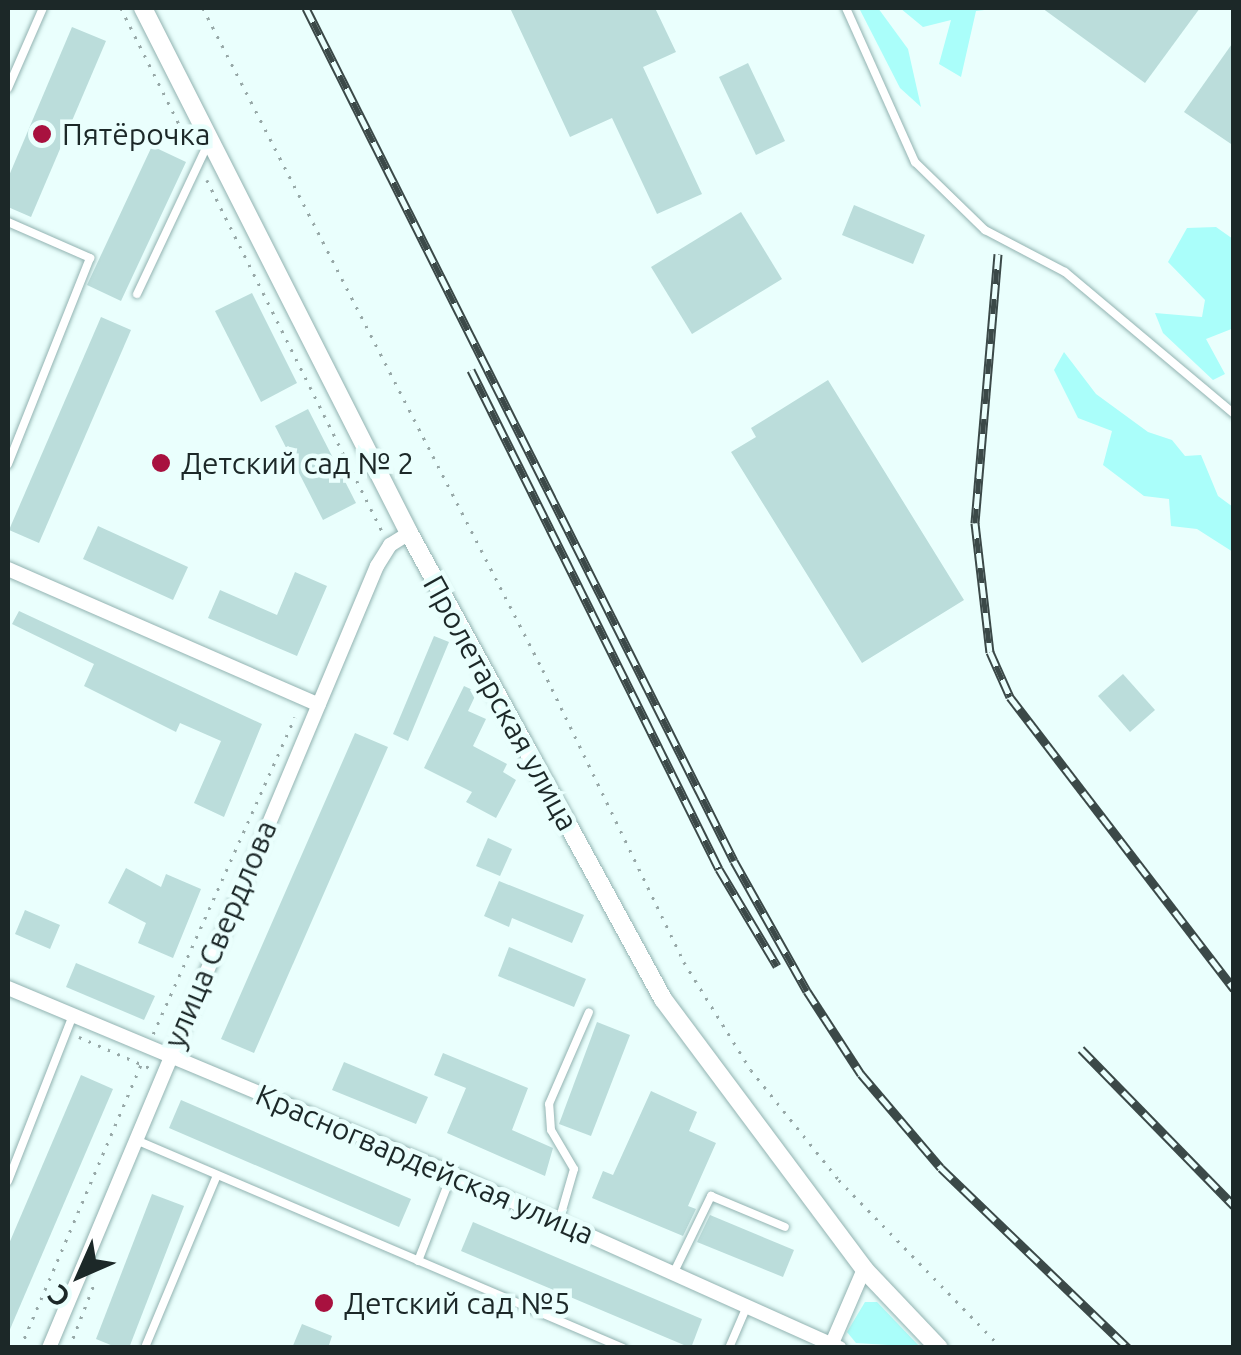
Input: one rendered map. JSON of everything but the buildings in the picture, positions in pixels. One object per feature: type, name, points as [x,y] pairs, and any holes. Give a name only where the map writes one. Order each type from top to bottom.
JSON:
[{"type":"street","name":"Пролетарская улица","points":[[143,8],[409,534],[663,999],[864,1269],[939,1348]]},
{"type":"street","points":[[390,546],[409,534]]},
{"type":"street","name":"улица Свердлова","points":[[49,1348],[161,1072],[390,546]]},
{"type":"street","points":[[8,569],[319,705]]},
{"type":"street","name":"Красногвардейская улица","points":[[8,988],[452,1174],[834,1346]]},
{"type":"street","points":[[834,1346],[864,1269]]},
{"type":"lane","points":[[8,88],[43,8]]},
{"type":"lane","points":[[846,8],[915,162],[985,230],[1065,272],[1234,414]]},
{"type":"lane","points":[[137,294],[210,140]]},
{"type":"lane","points":[[8,222],[90,258],[8,464]]},
{"type":"lane","points":[[559,1221],[574,1169],[550,1130],[549,1104],[588,1012]]},
{"type":"lane","points":[[8,1182],[73,1014]]},
{"type":"lane","points":[[136,1140],[622,1348]]},
{"type":"lane","points":[[418,1261],[452,1174]]},
{"type":"lane","points":[[146,1345],[217,1175]]},
{"type":"lane","points":[[674,1272],[711,1196],[785,1227]]},
{"type":"lane","points":[[729,1348],[747,1305]]},
{"type":"path","points":[[121,8],[390,546]]},
{"type":"path","points":[[204,8],[543,670],[684,962],[751,1070],[840,1180],[1002,1348]]},
{"type":"path","points":[[20,1348],[147,1047],[304,698]]},
{"type":"path","points":[[68,1032],[161,1072]]},
{"type":"shaded area","points":[[859,8],[878,8],[908,49],[921,107],[900,88]]},
{"type":"shaded area","points":[[900,8],[1001,8],[976,11],[961,77],[939,64],[951,20],[923,27]]},
{"type":"shaded area","points":[[1216,227],[1233,239],[1234,328],[1206,339],[1225,374],[1213,380],[1163,333],[1155,313],[1202,317],[1205,300],[1168,262],[1187,228]]},
{"type":"shaded area","points":[[1064,352],[1096,394],[1148,432],[1172,440],[1185,456],[1201,455],[1218,496],[1233,507],[1233,552],[1197,529],[1171,526],[1169,499],[1144,496],[1103,465],[1112,431],[1078,418],[1054,370]]},
{"type":"shaded area","points":[[865,1302],[877,1302],[920,1347],[856,1343],[847,1332]]},
{"type":"railway","points":[[306,8],[734,861],[807,991],[861,1074],[941,1168],[1128,1348]]},
{"type":"railway","points":[[998,254],[975,523],[990,652],[1010,697],[1234,989]]},
{"type":"railway","points":[[471,370],[719,869],[777,966]]},
{"type":"railway","points":[[1081,1049],[1234,1206]]},
{"type":"place","name":"Пятёрочка","points":[[42,134]]},
{"type":"place","name":"Детский сад № 2","points":[[161,463]]},
{"type":"place","name":"Детский сад №5","points":[[324,1303]]}]
